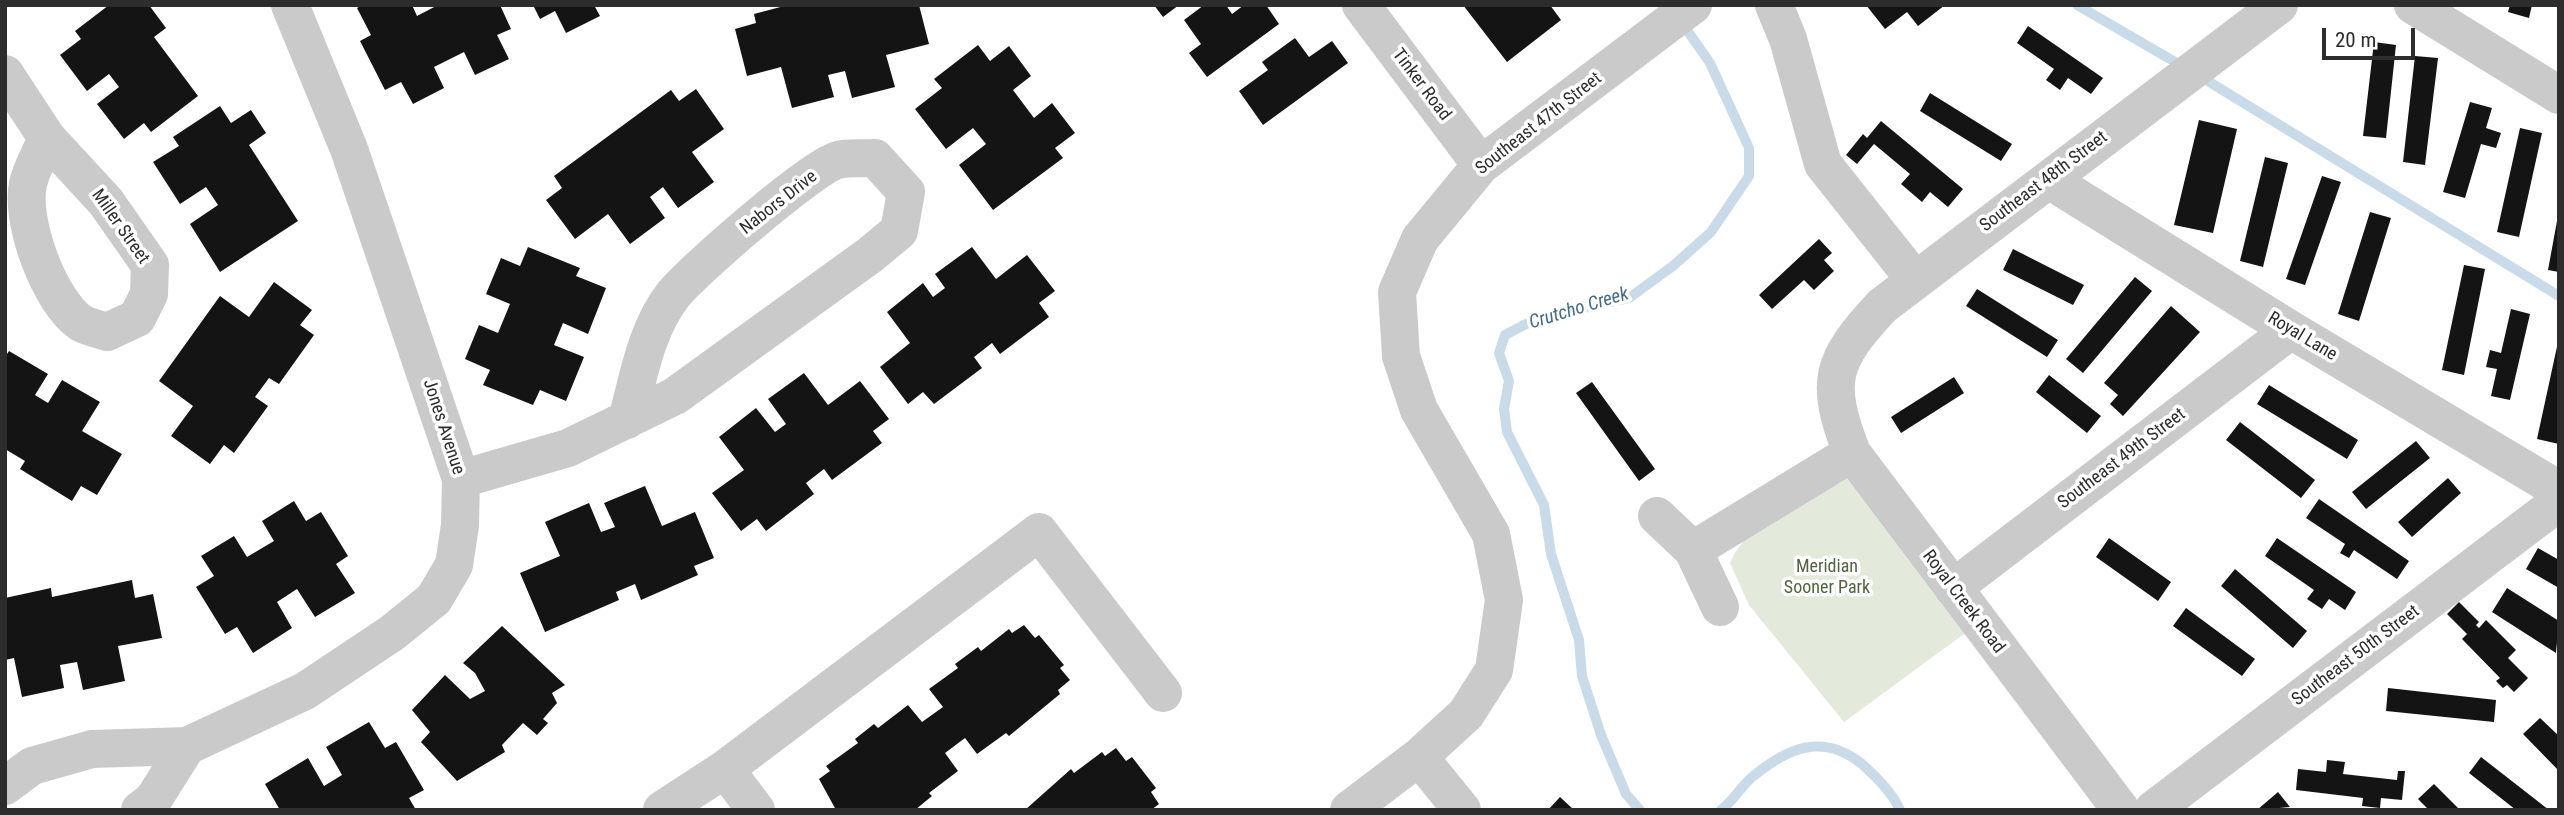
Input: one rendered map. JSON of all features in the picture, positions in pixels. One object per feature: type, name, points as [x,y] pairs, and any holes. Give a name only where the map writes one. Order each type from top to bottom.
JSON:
[{"type":"street","name":"Jones Avenue","points":[[5,786],[32,766],[93,750],[187,746],[305,691],[392,633],[434,600],[454,565],[460,524],[461,479],[349,149],[290,5]]},
{"type":"street","name":"Tinker Road","points":[[1361,5],[1482,165]]},
{"type":"street","name":"Southeast 47th Street","points":[[1419,757],[1466,714],[1494,670],[1504,600],[1491,534],[1419,410],[1401,356],[1397,292],[1420,239],[1482,165],[1693,5]]},
{"type":"street","points":[[1774,5],[1788,39],[1824,164],[1915,280]]},
{"type":"street","name":"Southeast 48th Street","points":[[1835,380],[1840,358],[1854,337],[1882,306],[2279,5]]},
{"type":"street","points":[[2413,5],[2559,95]]},
{"type":"street","points":[[5,74],[47,138]]},
{"type":"street","name":"Nabors Drive","points":[[461,479],[568,448],[627,420],[675,396],[899,231],[906,192],[875,158],[836,160],[803,180],[710,257],[672,296],[650,339],[627,420]]},
{"type":"street","name":"Royal Lane","points":[[2049,180],[2291,330],[2559,490]]},
{"type":"street","name":"Southeast 49th Street","points":[[1953,588],[2291,330]]},
{"type":"street","name":"Royal Creek Road","points":[[1835,380],[1836,404],[1852,453],[2121,810]]},
{"type":"street","points":[[1693,550],[1852,453]]},
{"type":"street","name":"Southeast 50th Street","points":[[2153,810],[2559,502]]},
{"type":"street","points":[[1657,516],[1693,550],[1720,607]]},
{"type":"street","points":[[662,810],[725,769],[1039,532],[1163,692]]},
{"type":"street","points":[[140,810],[153,800],[187,746]]},
{"type":"street","points":[[1349,810],[1419,757],[1462,810]]},
{"type":"street","points":[[725,769],[756,810]]},
{"type":"green space","name":"Meridian Sooner Park","points":[[1849,477],[1968,631],[1844,722],[1749,605],[1730,563],[1739,546],[1766,520],[1798,501]]},
{"type":"building","points":[[109,5],[149,5],[166,28],[154,37],[198,96],[151,132],[144,123],[124,139],[97,104],[119,87],[109,74],[87,91],[60,55],[81,39],[75,31]]},
{"type":"building","points":[[362,5],[412,5],[417,16],[438,5],[500,5],[511,29],[497,35],[509,59],[475,75],[464,52],[434,67],[444,88],[413,104],[401,82],[385,90],[360,41],[371,35],[357,8]]},
{"type":"building","points":[[533,5],[594,5],[600,16],[566,33],[555,11],[540,19]]},
{"type":"building","points":[[788,5],[919,5],[929,44],[886,55],[895,87],[852,98],[845,71],[828,75],[834,97],[792,108],[781,67],[747,76],[735,29],[756,23],[754,14]]},
{"type":"building","points":[[1154,5],[1179,5],[1163,17]]},
{"type":"building","points":[[1204,5],[1226,5],[1232,14],[1244,5],[1266,5],[1279,24],[1207,77],[1189,53],[1201,44],[1184,20]]},
{"type":"building","points":[[1463,5],[1550,5],[1561,20],[1507,62]]},
{"type":"building","points":[[1866,5],[1945,5],[1918,26],[1907,12],[1885,29]]},
{"type":"building","points":[[2510,5],[2532,5],[2529,18],[2508,12]]},
{"type":"building","points":[[2028,26],[2103,78],[2091,94],[2068,78],[2060,90],[2046,80],[2054,69],[2017,43]]},
{"type":"building","points":[[1295,38],[1309,57],[1332,41],[1348,63],[1263,125],[1239,91],[1268,70],[1262,62]]},
{"type":"building","points":[[2374,42],[2396,45],[2386,138],[2363,136]]},
{"type":"building","points":[[978,45],[990,61],[1009,46],[1031,76],[1013,90],[1034,118],[1052,103],[1075,133],[1055,148],[1063,158],[993,210],[959,165],[986,144],[973,128],[946,149],[915,109],[942,88],[934,79]]},
{"type":"building","points":[[2415,56],[2438,58],[2425,165],[2403,162]]},
{"type":"building","points":[[696,89],[724,129],[692,152],[714,182],[678,208],[663,187],[650,197],[665,218],[630,244],[608,214],[575,239],[546,200],[562,188],[554,176],[671,90],[679,101]]},
{"type":"building","points":[[1930,93],[2012,144],[2001,161],[1920,111]]},
{"type":"building","points":[[2470,102],[2492,108],[2486,128],[2501,133],[2496,148],[2481,144],[2465,198],[2443,192]]},
{"type":"building","points":[[220,106],[231,123],[251,110],[266,133],[249,145],[298,221],[220,272],[190,224],[218,205],[206,187],[180,204],[153,162],[179,146],[173,137]]},
{"type":"building","points":[[2199,120],[2237,129],[2213,233],[2174,225]]},
{"type":"building","points":[[1881,121],[1963,189],[1948,207],[1930,192],[1922,202],[1901,184],[1910,174],[1874,144],[1857,164],[1846,155],[1863,134],[1867,138]]},
{"type":"building","points":[[2520,128],[2542,133],[2519,237],[2497,232]]},
{"type":"building","points":[[2265,157],[2288,163],[2263,267],[2240,261]]},
{"type":"building","points":[[2322,176],[2341,182],[2305,285],[2286,279]]},
{"type":"building","points":[[2370,212],[2391,218],[2359,321],[2338,314]]},
{"type":"building","points":[[2559,221],[2559,272],[2548,270]]},
{"type":"building","points":[[1819,239],[1832,253],[1824,260],[1834,271],[1814,290],[1804,280],[1772,309],[1759,295]]},
{"type":"building","points":[[528,247],[580,268],[576,276],[606,288],[588,334],[563,323],[554,345],[584,357],[566,401],[540,390],[533,405],[483,385],[490,370],[465,359],[479,325],[498,333],[510,304],[486,294],[501,258],[520,266]]},
{"type":"building","points":[[972,247],[996,279],[1027,255],[1055,291],[1039,303],[1049,317],[1000,354],[992,343],[974,357],[982,368],[934,404],[923,392],[908,404],[880,367],[910,343],[887,312],[923,283],[933,297],[945,288],[935,274]]},
{"type":"building","points":[[2013,249],[2084,285],[2073,305],[2003,270]]},
{"type":"building","points":[[2464,265],[2485,269],[2464,375],[2442,370]]},
{"type":"building","points":[[2135,277],[2152,291],[2083,373],[2066,359]]},
{"type":"building","points":[[274,282],[312,310],[300,325],[314,335],[279,384],[269,378],[255,397],[268,406],[234,453],[224,445],[210,464],[171,436],[193,406],[159,381],[220,296],[249,317]]},
{"type":"building","points":[[1977,289],[2058,340],[2047,357],[1966,306]]},
{"type":"building","points":[[2171,306],[2200,332],[2123,416],[2110,404],[2118,395],[2104,383]]},
{"type":"building","points":[[2511,309],[2530,314],[2510,400],[2491,396],[2497,369],[2486,367],[2490,350],[2501,353]]},
{"type":"building","points":[[2559,342],[2559,444],[2537,439]]},
{"type":"building","points":[[9,351],[48,374],[35,395],[48,403],[62,380],[100,402],[82,431],[122,454],[97,495],[81,486],[72,501],[20,469],[25,461],[5,449],[5,357]]},
{"type":"building","points":[[804,373],[828,405],[860,381],[889,419],[873,431],[882,443],[832,480],[824,469],[806,483],[814,494],[766,531],[757,519],[741,531],[712,493],[744,470],[719,437],[756,408],[775,432],[786,424],[768,399]]},
{"type":"building","points":[[2049,375],[2101,416],[2087,433],[2036,392]]},
{"type":"building","points":[[1954,377],[1964,393],[1901,433],[1891,417]]},
{"type":"building","points":[[1592,382],[1655,469],[1639,481],[1576,393]]},
{"type":"building","points":[[2269,385],[2358,440],[2347,459],[2257,404]]},
{"type":"building","points":[[2240,422],[2315,480],[2301,498],[2226,440]]},
{"type":"building","points":[[2416,441],[2430,458],[2366,509],[2352,492]]},
{"type":"building","points":[[2448,478],[2461,493],[2412,537],[2398,522]]},
{"type":"building","points":[[645,486],[662,526],[695,512],[714,558],[694,566],[698,575],[641,600],[635,584],[616,592],[619,600],[545,632],[520,573],[560,556],[545,522],[589,503],[601,532],[615,527],[604,503]]},
{"type":"building","points":[[2319,499],[2409,561],[2397,579],[2354,550],[2349,558],[2340,553],[2345,544],[2306,518]]},
{"type":"building","points":[[294,501],[306,521],[321,512],[348,556],[336,564],[355,593],[315,617],[297,589],[277,602],[292,628],[253,653],[237,627],[225,634],[196,587],[214,576],[201,556],[234,536],[247,557],[274,541],[262,521]]},
{"type":"building","points":[[2109,538],[2171,582],[2158,601],[2096,557]]},
{"type":"building","points":[[2277,538],[2356,592],[2345,610],[2329,599],[2322,609],[2307,599],[2314,590],[2265,556]]},
{"type":"building","points":[[2538,548],[2559,560],[2559,588],[2526,569]]},
{"type":"building","points":[[2235,569],[2307,631],[2293,648],[2221,586]]},
{"type":"building","points":[[132,580],[135,598],[153,594],[162,638],[118,646],[125,681],[83,690],[77,662],[60,665],[64,688],[22,697],[14,658],[5,660],[5,598],[51,588],[52,597]]},
{"type":"building","points":[[2507,588],[2559,621],[2556,653],[2492,612]]},
{"type":"building","points":[[2459,602],[2479,622],[2476,625],[2479,628],[2486,620],[2516,650],[2508,658],[2528,678],[2514,692],[2507,685],[2503,688],[2496,681],[2500,678],[2462,639],[2467,634],[2447,614]]},
{"type":"building","points":[[2186,608],[2255,659],[2242,676],[2173,626]]},
{"type":"building","points":[[1024,625],[1035,638],[1039,635],[1064,665],[1060,668],[1070,680],[1058,690],[1060,694],[1009,736],[1006,733],[977,754],[965,738],[945,753],[958,771],[929,793],[932,796],[915,810],[836,810],[819,779],[830,771],[826,766],[858,743],[855,739],[874,724],[878,728],[908,705],[922,722],[943,707],[929,689],[958,668],[955,664],[978,647],[981,651],[1009,629],[1012,633]]},
{"type":"building","points":[[502,626],[565,685],[552,693],[557,703],[543,719],[548,723],[537,735],[523,723],[502,745],[505,752],[457,781],[421,742],[430,732],[412,710],[445,675],[470,699],[485,691],[475,673],[463,663]]},
{"type":"building","points":[[2388,688],[2496,700],[2494,722],[2386,711]]},
{"type":"building","points":[[2540,718],[2559,736],[2559,771],[2523,734]]},
{"type":"building","points":[[369,722],[385,748],[396,742],[424,790],[409,798],[416,810],[280,810],[265,784],[308,758],[324,786],[342,775],[326,747]]},
{"type":"building","points":[[1116,748],[1126,761],[1132,757],[1156,788],[1151,792],[1159,804],[1151,810],[1025,810],[1071,769],[1074,773],[1102,752],[1105,756]]},
{"type":"building","points":[[2481,757],[2549,810],[2516,810],[2469,773]]},
{"type":"building","points":[[2327,760],[2345,762],[2343,774],[2397,780],[2398,771],[2405,771],[2402,800],[2381,798],[2380,808],[2362,806],[2363,798],[2296,790],[2298,769],[2326,772]]},
{"type":"building","points":[[2434,784],[2460,810],[2429,810],[2418,799]]},
{"type":"building","points":[[2278,792],[2290,807],[2257,810]]},
{"type":"building","points":[[1560,797],[1574,810],[1548,810]]},
{"type":"waterway","points":[[2077,5],[2182,66]]},
{"type":"waterway","name":"Crutcho Creek","points":[[1640,810],[1626,794],[1601,735],[1582,676],[1579,640],[1551,554],[1544,505],[1507,432],[1504,409],[1509,381],[1499,353],[1505,335],[1526,324],[1557,314],[1629,298],[1673,266],[1711,232],[1749,176],[1749,148],[1710,63],[1682,23]]},
{"type":"waterway","points":[[2198,75],[2559,296]]},
{"type":"waterway","name":"Crutcho Creek","points":[[1721,810],[1764,767],[1791,752],[1819,746],[1833,748],[1862,764],[1888,791],[1900,810]]}]
